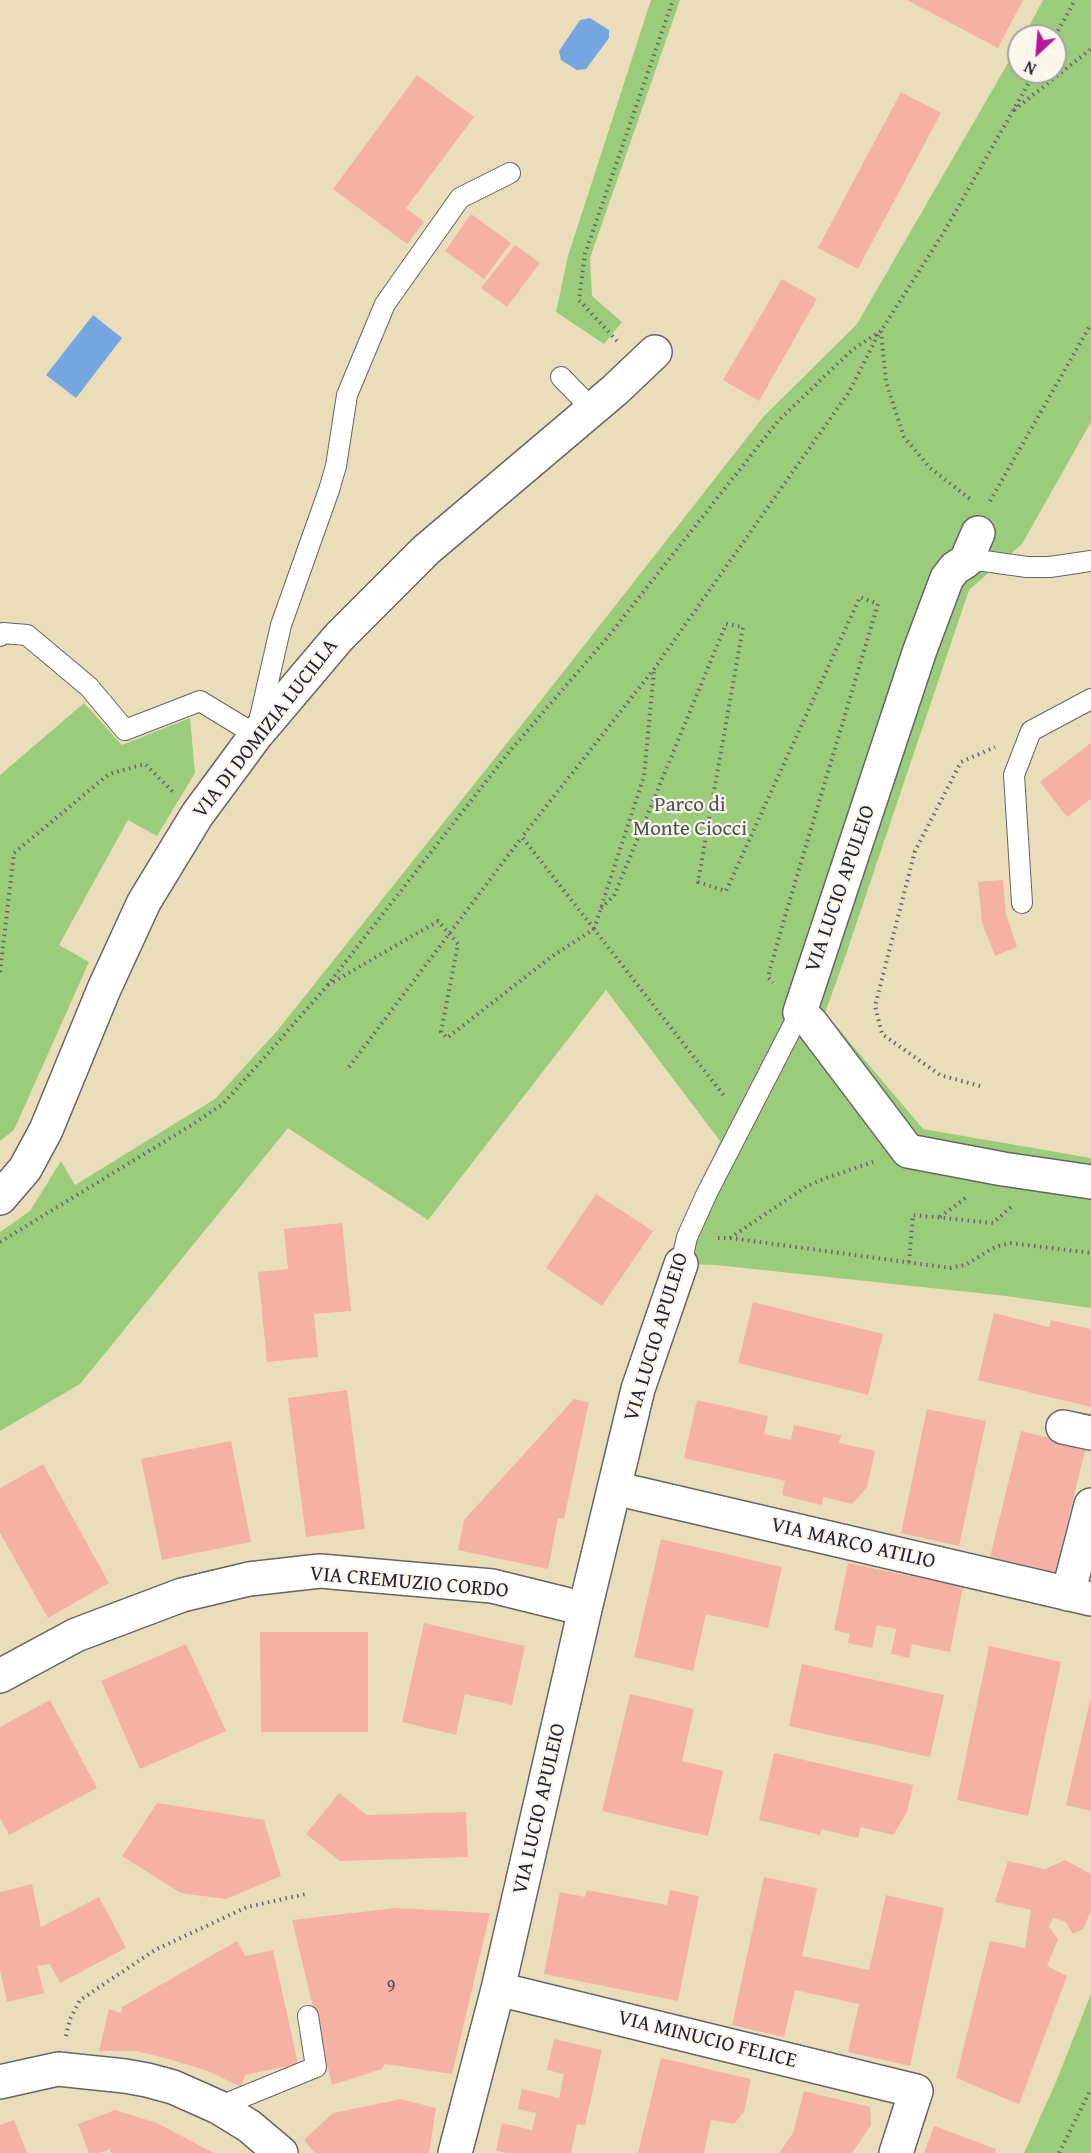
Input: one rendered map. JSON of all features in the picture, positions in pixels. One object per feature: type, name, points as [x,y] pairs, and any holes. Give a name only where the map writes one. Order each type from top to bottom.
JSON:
[{"type":"street","name":"VIA DI DOMIZIA LUCILLA","points":[[0,1198],[25,1169],[46,1130],[129,932],[162,871],[197,815],[256,735],[339,637],[403,572],[648,359]]},
{"type":"street","name":"VIA LUCIO APULEIO","points":[[800,1012],[920,651],[947,578],[976,535]]},
{"type":"street","points":[[800,1012],[812,1024],[908,1151],[1003,1169],[1091,1182]]},
{"type":"street","name":"VIA LUCIO APULEIO","points":[[455,2153],[498,1989],[638,1389],[684,1251]]},
{"type":"street","name":"VIA MARCO ATILIO","points":[[615,1488],[1080,1597]]},
{"type":"street","points":[[1080,1597],[1091,1505]]},
{"type":"street","name":"VIA CREMUZIO CORDO","points":[[0,1676],[76,1635],[182,1595],[249,1579],[320,1571],[492,1586],[585,1609]]},
{"type":"street","name":"VIA MINUCIO FELICE","points":[[498,1989],[916,2091],[896,2153]]},
{"type":"street","points":[[0,2082],[58,2069],[147,2080],[184,2091],[218,2107],[249,2126],[281,2153]]},
{"type":"lane","points":[[0,636],[3,633],[27,635],[89,687],[125,729],[200,701],[256,735],[281,625],[320,521],[334,474],[347,395],[385,303],[460,198],[510,173]]},
{"type":"lane","points":[[561,377],[592,409]]},
{"type":"lane","points":[[976,535],[984,561],[1027,567],[1050,567],[1091,561]]},
{"type":"lane","points":[[1022,903],[1014,775],[1031,731],[1091,699]]},
{"type":"lane","name":"VIA LUCIO APULEIO","points":[[684,1251],[707,1193],[800,1012]]},
{"type":"lane","points":[[218,2107],[316,2067],[308,2016]]},
{"type":"path","points":[[648,359],[579,300],[585,254],[673,0]]},
{"type":"path","points":[[1062,24],[1075,0]]},
{"type":"path","points":[[1012,112],[1091,49]]},
{"type":"path","points":[[349,1067],[522,837],[654,669],[849,392],[881,331],[944,232],[1028,84]]},
{"type":"path","points":[[881,331],[886,382],[904,437],[930,468],[976,535],[1091,324]]},
{"type":"path","points":[[0,1242],[223,1104],[326,987],[502,761],[607,638],[778,421],[852,350],[881,331]]},
{"type":"path","points":[[601,908],[615,896],[726,624],[743,627],[698,882],[726,891],[860,597],[878,604],[768,977],[800,1012]]},
{"type":"path","points":[[326,987],[438,921],[458,944],[441,1032],[447,1038],[551,957],[594,929],[644,776],[654,669]]},
{"type":"path","points":[[980,1086],[940,1075],[882,1035],[875,1006],[915,851],[961,762],[1031,731]]},
{"type":"path","points":[[0,972],[14,853],[109,774],[145,764],[197,815]]},
{"type":"path","points":[[522,837],[733,1107],[746,1118]]},
{"type":"path","points":[[684,1251],[730,1238],[807,1186],[908,1151]]},
{"type":"path","points":[[909,1262],[913,1215],[993,1223],[1018,1200]]},
{"type":"path","points":[[730,1238],[950,1268],[965,1265],[995,1247],[1010,1243],[1091,1253]]},
{"type":"path","points":[[58,2069],[70,2019],[80,2000],[155,1950],[247,1907],[306,1894]]},
{"type":"path","points":[[1059,2153],[1091,2089]]},
{"type":"green space","points":[[651,0],[680,0],[590,258],[592,296],[622,322],[604,344],[556,312],[568,256]]},
{"type":"green space","name":"Parco di Monte Ciocci","points":[[1043,0],[1091,0],[1091,422],[1022,544],[969,590],[825,1013],[923,1129],[1091,1158],[1091,1308],[1006,1296],[716,1265],[681,1264],[666,1271],[720,1141],[606,990],[428,1220],[288,1128],[80,1384],[0,1431],[0,1232],[30,1211],[61,1161],[75,1185],[215,1099],[277,1031],[764,416],[857,324],[1007,65],[1007,84],[1067,84],[1067,24],[1030,24]]},
{"type":"green space","points":[[84,703],[122,745],[190,718],[195,773],[157,836],[128,820],[59,945],[89,962],[14,1130],[0,1141],[0,775]]},
{"type":"green space","points":[[1091,1994],[1091,2153],[1024,2153],[1056,2082]]},
{"type":"water","points":[[590,18],[609,30],[609,38],[586,69],[577,70],[561,60],[559,51],[580,20]]},
{"type":"water","points":[[93,315],[122,338],[76,398],[46,375]]},
{"type":"building","points":[[907,0],[1023,0],[1010,24],[1007,24],[1007,31],[998,48]]},
{"type":"building","points":[[417,75],[474,117],[406,208],[424,222],[407,244],[333,189]]},
{"type":"building","points":[[901,92],[941,113],[858,269],[818,248]]},
{"type":"building","points":[[471,214],[511,243],[484,279],[445,251]]},
{"type":"building","points":[[515,245],[540,263],[507,307],[481,288]]},
{"type":"building","points":[[782,279],[817,299],[759,401],[723,380]]},
{"type":"building","points":[[1091,743],[1091,799],[1067,817],[1040,782]]},
{"type":"building","points":[[1003,880],[1006,914],[1017,947],[995,956],[982,923],[978,882]]},
{"type":"building","points":[[596,1194],[653,1231],[602,1306],[546,1268]]},
{"type":"building","points":[[342,1223],[351,1311],[314,1314],[318,1357],[267,1362],[258,1272],[288,1269],[284,1229]]},
{"type":"building","points":[[753,1302],[883,1334],[868,1395],[738,1363]]},
{"type":"building","points":[[994,1313],[1049,1327],[1051,1320],[1091,1329],[1091,1407],[978,1380]]},
{"type":"building","points":[[347,1390],[365,1529],[306,1537],[288,1398]]},
{"type":"building","points":[[574,1399],[589,1402],[564,1519],[558,1518],[548,1569],[458,1550],[464,1520]]},
{"type":"building","points":[[697,1400],[768,1416],[764,1434],[791,1440],[794,1425],[841,1435],[839,1443],[875,1451],[867,1487],[852,1504],[823,1497],[822,1505],[782,1495],[785,1481],[684,1458]]},
{"type":"building","points":[[927,1409],[986,1421],[959,1546],[901,1533]]},
{"type":"building","points":[[1021,1431],[1086,1447],[1055,1572],[990,1557]]},
{"type":"building","points":[[231,1441],[251,1542],[162,1560],[141,1459]]},
{"type":"building","points":[[43,1464],[109,1583],[48,1618],[0,1533],[0,1488]]},
{"type":"building","points":[[661,1539],[782,1567],[768,1628],[706,1614],[693,1671],[634,1657]]},
{"type":"building","points":[[848,1563],[963,1587],[950,1652],[912,1644],[909,1658],[891,1654],[896,1629],[877,1625],[872,1648],[848,1643],[850,1634],[834,1630]]},
{"type":"building","points":[[424,1623],[525,1646],[512,1705],[465,1694],[456,1735],[402,1722]]},
{"type":"building","points":[[260,1632],[368,1632],[368,1732],[261,1732]]},
{"type":"building","points":[[186,1644],[226,1731],[140,1769],[101,1681]]},
{"type":"building","points":[[989,1646],[1061,1662],[1028,1816],[957,1800]]},
{"type":"building","points":[[802,1664],[944,1695],[930,1757],[789,1726]]},
{"type":"building","points":[[630,1694],[694,1709],[682,1761],[723,1771],[708,1836],[602,1811]]},
{"type":"building","points":[[50,1700],[97,1788],[9,1835],[0,1818],[0,1727]]},
{"type":"building","points":[[1091,1702],[1091,1811],[1066,1805]]},
{"type":"building","points":[[774,1753],[913,1785],[907,1812],[893,1835],[861,1827],[858,1838],[822,1829],[820,1835],[759,1820]]},
{"type":"building","points":[[339,1793],[367,1815],[466,1812],[468,1857],[340,1861],[306,1834]]},
{"type":"building","points":[[157,1803],[264,1820],[281,1876],[226,1899],[181,1893],[122,1856]]},
{"type":"building","points":[[1065,1860],[1091,1874],[1091,1911],[1083,1929],[1073,1934],[1066,1922],[1053,1918],[1049,1927],[1058,1939],[1047,1966],[1067,1976],[1019,2104],[956,2078],[990,1941],[1025,1948],[1031,1910],[995,1902],[1008,1861],[1045,1869]]},
{"type":"building","points":[[764,1877],[817,1888],[802,1956],[869,1970],[886,1895],[944,1908],[910,2066],[848,2052],[859,2004],[795,1990],[784,2037],[732,2025]]},
{"type":"building","points":[[32,1884],[41,1927],[99,1897],[126,1948],[60,1983],[50,1964],[37,1966],[44,1993],[7,2002],[0,1970],[0,1892]]},
{"type":"building","points":[[587,1890],[667,1905],[670,1890],[699,1896],[678,2001],[544,1974],[560,1892],[585,1897]]},
{"type":"building","points":[[396,1908],[490,1913],[452,2074],[385,2064],[382,2069],[332,2085],[292,1920]]},
{"type":"building","points":[[237,1941],[245,1956],[273,1950],[298,2064],[245,2075],[241,2087],[208,2071],[172,2060],[136,2051],[99,2051],[109,2009],[121,2013],[122,2007]]},
{"type":"building","points":[[554,2039],[602,2050],[585,2125],[577,2124],[571,2153],[496,2151],[502,2123],[532,2130],[536,2113],[518,2109],[522,2089],[559,2098],[564,2074],[547,2070]]},
{"type":"building","points":[[661,2058],[751,2079],[744,2112],[734,2124],[711,2120],[704,2153],[638,2153]]},
{"type":"building","points":[[804,2091],[870,2107],[871,2125],[852,2153],[779,2153],[793,2133]]},
{"type":"building","points":[[401,2099],[436,2108],[429,2153],[315,2153],[304,2140],[333,2113]]},
{"type":"building","points":[[115,2110],[157,2123],[214,2153],[111,2153],[110,2149],[99,2153],[89,2153],[78,2124]]},
{"type":"building","points":[[14,2120],[27,2153],[0,2153],[0,2125]]},
{"type":"building","points":[[934,2126],[996,2149],[995,2153],[924,2153]]}]
